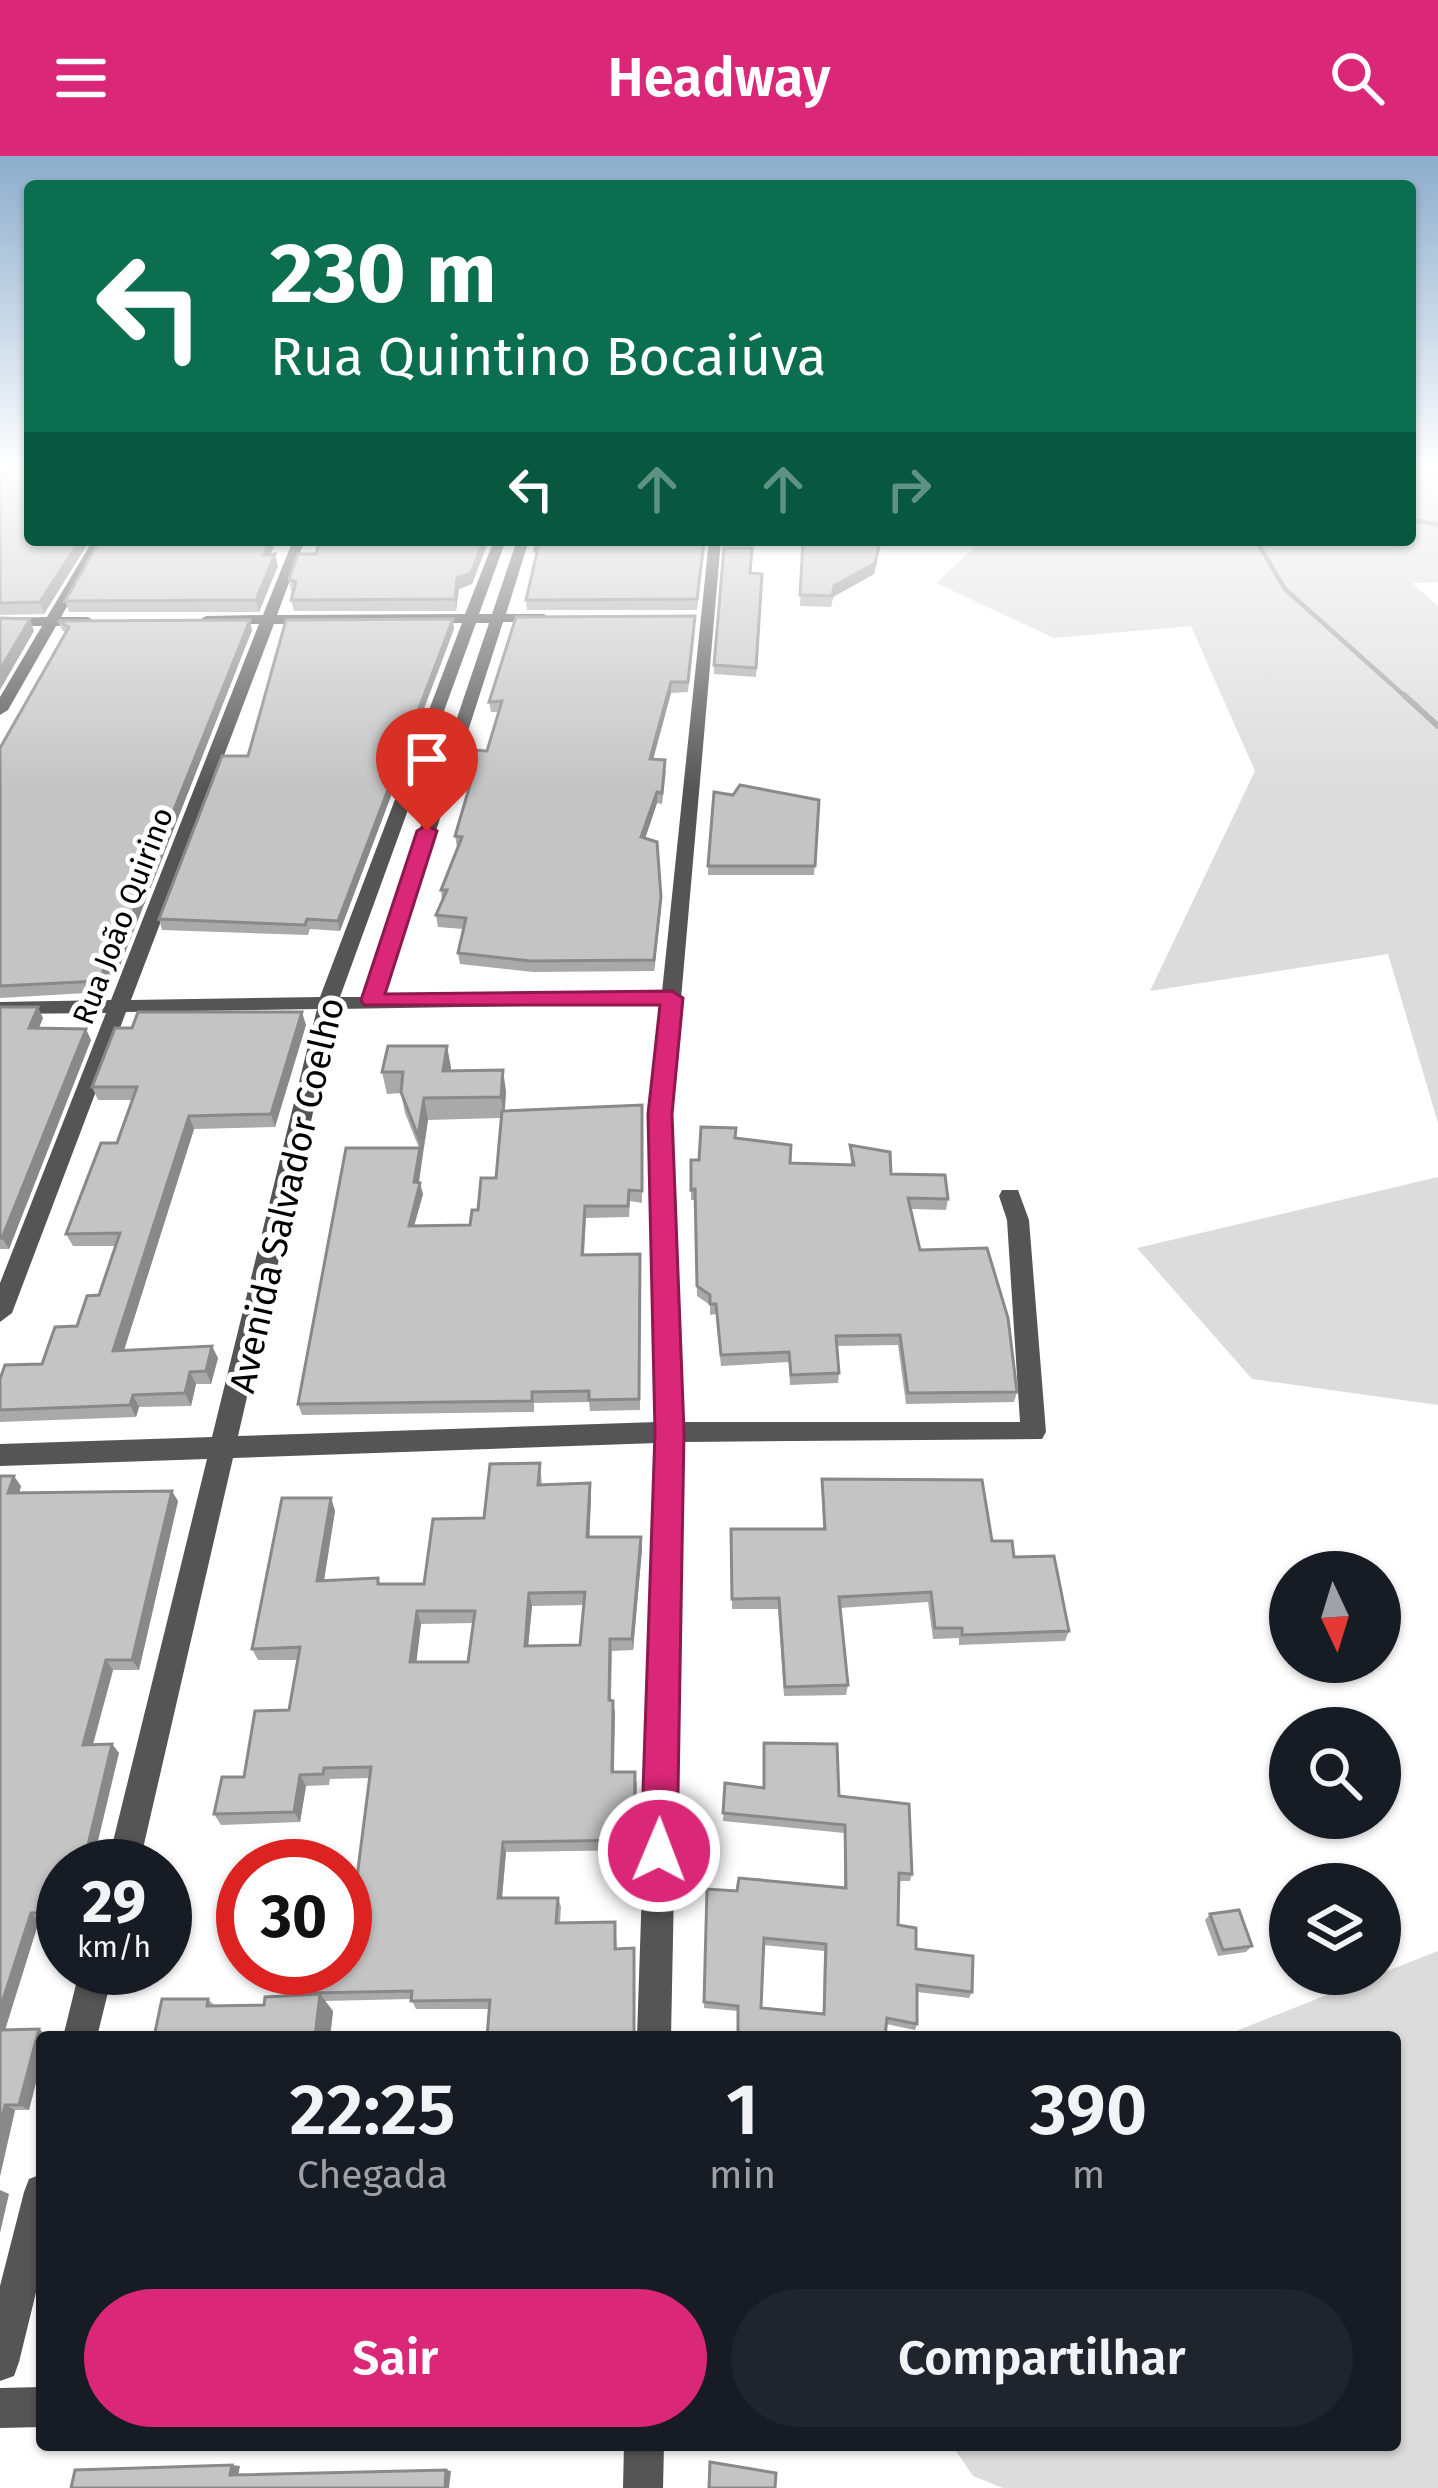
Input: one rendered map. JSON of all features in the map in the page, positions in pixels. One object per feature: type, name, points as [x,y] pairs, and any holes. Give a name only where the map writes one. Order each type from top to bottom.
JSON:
[{"type":"street","points":[[0,710],[79,573]]},
{"type":"street","name":"Rua João Quirino","points":[[0,1312],[288,573]]},
{"type":"street","name":"Avenida Salvador Coelho","points":[[129,1839],[226,1449],[329,1000],[488,573]]},
{"type":"street","name":"Avenida Salvador Coelho","points":[[372,1000],[512,573]]},
{"type":"street","points":[[654,2031],[670,1432],[660,1114],[698,618],[708,573]]},
{"type":"street","points":[[183,620],[567,618]]},
{"type":"street","points":[[0,622],[95,621]]},
{"type":"street","points":[[0,1008],[672,998]]},
{"type":"street","points":[[0,1455],[670,1432],[1033,1432],[1018,1220],[1010,1196]]},
{"type":"street","points":[[81,2031],[90,1995]]},
{"type":"street","points":[[0,2362],[36,2216]]},
{"type":"street","points":[[0,2408],[36,2407]]},
{"type":"street","points":[[643,2488],[644,2451]]},
{"type":"shaded area","points":[[947,573],[1438,573],[1438,582],[1412,583],[1438,606],[1438,1123],[1388,954],[1150,991],[1255,771],[1191,626],[1054,638],[936,583]]},
{"type":"shaded area","points":[[1438,1177],[1438,1405],[1252,1379],[1137,1248]]},
{"type":"shaded area","points":[[1438,1951],[1438,2488],[1003,2488],[973,2476],[956,2451],[1401,2451],[1401,2031],[1236,2031],[1327,1995],[1401,1995],[1401,1966]]},
{"type":"building","points":[[0,573],[59,573],[40,602],[0,603]]},
{"type":"building","points":[[81,573],[267,573],[256,600],[65,601]]},
{"type":"building","points":[[291,573],[471,573],[457,578],[455,599],[291,600],[296,582],[289,579]]},
{"type":"building","points":[[532,573],[700,573],[697,599],[526,600]]},
{"type":"building","points":[[722,573],[762,574],[756,668],[714,665]]},
{"type":"building","points":[[801,573],[857,573],[834,586],[832,596],[800,595]]},
{"type":"building","points":[[695,616],[688,682],[671,682],[650,759],[665,760],[662,793],[657,792],[641,837],[657,842],[661,897],[654,960],[531,961],[458,953],[466,918],[436,915],[462,837],[455,836],[472,778],[464,778],[473,750],[487,751],[502,701],[489,702],[516,617]]},
{"type":"building","points":[[0,618],[30,619],[0,670]]},
{"type":"building","points":[[453,619],[338,921],[307,919],[305,925],[159,919],[222,756],[248,756],[286,620]]},
{"type":"building","points":[[250,620],[115,957],[109,957],[99,981],[0,986],[0,748],[69,627],[58,621]]},
{"type":"building","points":[[740,785],[819,800],[815,866],[708,866],[714,792],[733,795]]},
{"type":"building","points":[[0,1007],[38,1007],[29,1028],[86,1029],[2,1238],[0,1238]]},
{"type":"building","points":[[138,1012],[302,1012],[271,1114],[189,1116],[113,1351],[212,1346],[206,1371],[190,1372],[185,1393],[133,1395],[130,1405],[0,1410],[5,1365],[42,1364],[55,1327],[77,1326],[87,1296],[99,1295],[120,1233],[66,1234],[101,1143],[117,1143],[137,1087],[92,1087],[115,1028],[132,1028]]},
{"type":"building","points":[[388,1046],[447,1046],[443,1071],[503,1070],[501,1097],[424,1098],[418,1136],[401,1092],[403,1072],[382,1072]]},
{"type":"building","points":[[642,1105],[642,1191],[629,1190],[628,1206],[585,1206],[582,1255],[640,1254],[639,1399],[589,1400],[589,1391],[532,1392],[532,1401],[298,1404],[346,1148],[420,1148],[414,1182],[420,1183],[409,1226],[470,1225],[472,1210],[478,1210],[481,1178],[496,1178],[502,1111]]},
{"type":"building","points":[[701,1127],[736,1128],[735,1138],[791,1145],[790,1163],[854,1165],[850,1145],[890,1152],[891,1174],[945,1175],[948,1199],[908,1198],[920,1250],[987,1248],[1008,1318],[1017,1392],[908,1393],[900,1335],[836,1336],[839,1373],[791,1375],[789,1352],[721,1355],[716,1304],[710,1304],[710,1295],[697,1286],[691,1160],[699,1160]]},
{"type":"building","points":[[540,1463],[538,1485],[590,1483],[587,1537],[641,1537],[632,1639],[610,1639],[612,1772],[635,1772],[634,1840],[503,1842],[498,1898],[558,1898],[556,1923],[615,1922],[615,1949],[634,1948],[634,2031],[487,2031],[490,2000],[411,2001],[412,1991],[372,1992],[372,1839],[362,1839],[371,1767],[324,1768],[323,1774],[300,1775],[294,1812],[214,1814],[222,1777],[244,1777],[255,1711],[289,1710],[300,1647],[252,1649],[282,1498],[331,1498],[317,1581],[378,1578],[378,1584],[424,1584],[433,1519],[484,1518],[490,1464]],"holes":[[[585,1592],[580,1645],[525,1646],[529,1593]],[[417,1611],[475,1611],[468,1662],[410,1662]]]},
{"type":"building","points":[[0,1476],[14,1476],[8,1493],[172,1491],[132,1660],[106,1660],[83,1745],[112,1744],[89,1839],[36,1839],[36,1913],[31,1913],[0,2009]]},
{"type":"building","points":[[822,1479],[982,1480],[992,1541],[1012,1541],[1014,1557],[1054,1556],[1069,1631],[962,1635],[962,1628],[935,1628],[931,1592],[839,1597],[848,1685],[785,1687],[779,1598],[732,1599],[731,1529],[825,1529]]},
{"type":"building","points":[[764,1743],[837,1744],[839,1796],[909,1804],[912,1874],[899,1873],[898,1925],[916,1928],[916,1949],[973,1956],[972,1992],[917,1985],[917,2024],[887,2018],[886,2031],[738,2031],[738,2006],[704,2002],[707,1889],[737,1891],[739,1878],[846,1888],[845,1825],[723,1813],[725,1783],[764,1788]],"holes":[[[764,1938],[826,1944],[824,2014],[761,2008]]]},
{"type":"building","points":[[1239,1910],[1252,1946],[1223,1950],[1210,1914]]},
{"type":"building","points":[[320,1995],[316,2031],[155,2031],[162,1999],[208,1999],[207,2006],[264,2005],[265,1997]]},
{"type":"building","points":[[39,2029],[19,2105],[5,2105],[0,2128],[0,2030]]},
{"type":"building","points":[[710,2462],[776,2473],[775,2488],[709,2488]]},
{"type":"building","points":[[232,2465],[230,2475],[446,2470],[445,2488],[71,2488],[75,2470]]},
{"type":"waterway","points":[[1275,573],[1285,589],[1407,698]]},
{"type":"waterway","points":[[1404,695],[1438,726]]},
{"type":"route","points":[[427,831],[372,1000],[672,998],[660,1114],[670,1432],[659,1851]]}]
